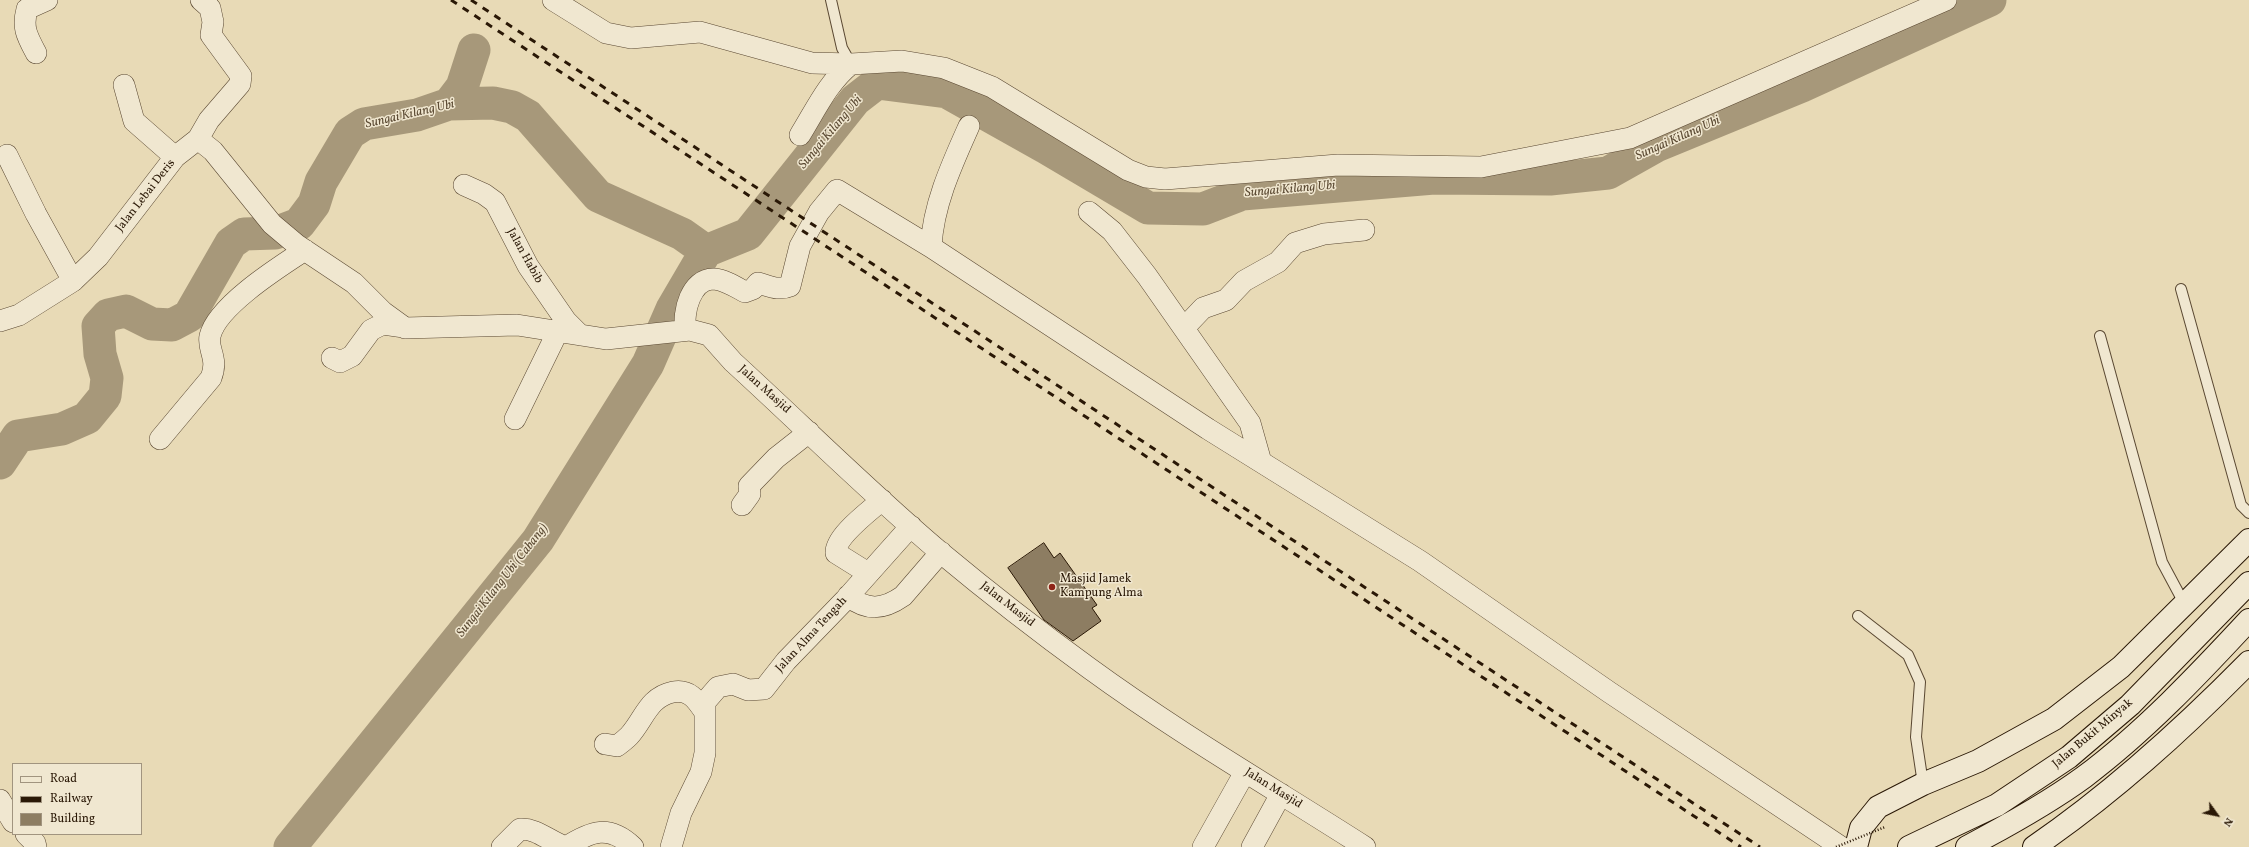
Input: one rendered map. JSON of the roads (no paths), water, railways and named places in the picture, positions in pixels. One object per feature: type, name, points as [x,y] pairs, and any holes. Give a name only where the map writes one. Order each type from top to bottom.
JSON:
[{"type":"main road","points":[[1856,847],[1861,828],[1878,807],[1923,784],[1978,761],[2054,719],[2121,667],[2249,540]]},
{"type":"main road","name":"Jalan Bukit Minyak","points":[[1909,847],[1997,805],[2069,758],[2130,705],[2249,583]]},
{"type":"main road","name":"Jalan Bukit Minyak","points":[[1967,847],[2014,823],[2084,777],[2148,722],[2249,620]]},
{"type":"main road","points":[[2034,847],[2079,817],[2149,760],[2205,707],[2249,662]]},
{"type":"street","points":[[36,53],[29,39],[24,22],[27,9],[47,0]]},
{"type":"street","name":"Jalan Lebai Deris","points":[[0,321],[19,315],[72,281],[98,258],[175,158],[198,139],[209,120],[240,84],[241,76],[211,35],[213,22],[210,8],[201,0]]},
{"type":"street","points":[[553,0],[606,33],[631,38],[700,32],[812,63],[851,64],[902,61],[944,68],[992,87],[1128,170],[1146,177],[1165,179],[1338,165],[1481,167],[1630,138],[1946,0]]},
{"type":"street","points":[[800,135],[829,88],[840,73],[851,64]]},
{"type":"street","points":[[124,85],[134,121],[175,158]]},
{"type":"street","points":[[931,247],[932,230],[947,175],[969,126]]},
{"type":"street","points":[[198,139],[222,162],[272,224],[301,248],[354,283],[383,312],[405,328]]},
{"type":"street","points":[[8,155],[36,214],[72,281]]},
{"type":"street","name":"Jalan Habib","points":[[464,185],[484,194],[495,202],[528,266],[566,321],[580,335]]},
{"type":"street","points":[[332,358],[340,362],[352,356],[371,330],[383,324],[405,328],[517,324],[606,339],[643,336],[682,330],[686,309],[696,288],[702,283],[713,279],[724,282],[745,292],[753,289],[758,283],[771,288],[782,289],[790,286],[800,246],[820,212],[837,190],[931,247],[1261,462],[1420,561],[1616,696],[1841,847]]},
{"type":"street","points":[[1089,212],[1112,231],[1184,328],[1250,423],[1261,462]]},
{"type":"street","points":[[1184,328],[1203,308],[1226,300],[1244,281],[1278,262],[1295,243],[1324,234],[1364,230]]},
{"type":"street","points":[[160,439],[211,378],[215,368],[210,338],[214,325],[255,284],[301,248]]},
{"type":"street","name":"Jalan Masjid","points":[[682,330],[709,335],[733,362],[911,526],[941,552],[1088,668],[1245,772],[1364,847]]},
{"type":"street","points":[[515,420],[558,331]]},
{"type":"street","points":[[742,504],[750,494],[749,486],[776,458],[809,432]]},
{"type":"street","points":[[868,573],[836,553],[836,548],[840,539],[882,500]]},
{"type":"street","name":"Jalan Alma Tengah","points":[[671,847],[681,813],[701,772],[705,753],[705,702],[718,687],[733,684],[748,690],[764,689],[786,660],[848,596],[911,526]]},
{"type":"street","points":[[848,596],[858,604],[869,608],[897,601],[941,552]]},
{"type":"street","points":[[605,744],[617,746],[629,736],[652,703],[662,694],[677,691],[688,692],[697,700],[704,711]]},
{"type":"street","points":[[1209,842],[1245,772]]},
{"type":"street","points":[[1252,847],[1281,794]]},
{"type":"street","points":[[0,800],[12,820]]},
{"type":"street","points":[[502,847],[520,828],[530,828],[557,845],[566,847],[592,832],[604,832],[623,837],[633,847]]},
{"type":"street","points":[[27,835],[36,847]]},
{"type":"lane","points":[[831,0],[842,48],[851,64]]},
{"type":"lane","points":[[2181,290],[2241,505],[2249,513]]},
{"type":"lane","points":[[2100,336],[2162,562],[2184,605]]},
{"type":"lane","points":[[1858,616],[1908,655],[1920,682],[1916,737],[1923,784]]},
{"type":"waterway","name":"Sungai Kilang Ubi","points":[[0,463],[18,436],[62,429],[87,418],[105,396],[107,378],[100,354],[98,326],[108,315],[126,311],[152,324],[172,325],[189,316],[231,243],[244,234],[275,233],[299,224],[314,204],[321,182],[350,133],[364,124],[417,115],[449,104],[493,103],[512,107],[528,116],[598,196],[682,234],[706,251],[748,234],[855,100],[877,83],[947,92],[1045,147],[1148,208],[1203,209],[1242,194],[1434,178],[1550,179],[1608,173],[1656,146],[1802,86],[1990,0]]},
{"type":"waterway","points":[[449,104],[462,87],[474,50]]},
{"type":"waterway","name":"Sungai Kilang Ubi (Cabang)","points":[[290,847],[538,540],[648,364],[672,309],[706,251]]},
{"type":"railway","points":[[451,0],[1741,847]]},
{"type":"railway","points":[[471,0],[1760,847]]},
{"type":"place","name":"Masjid Jamek Kampung Alma","points":[[1052,587]]}]
